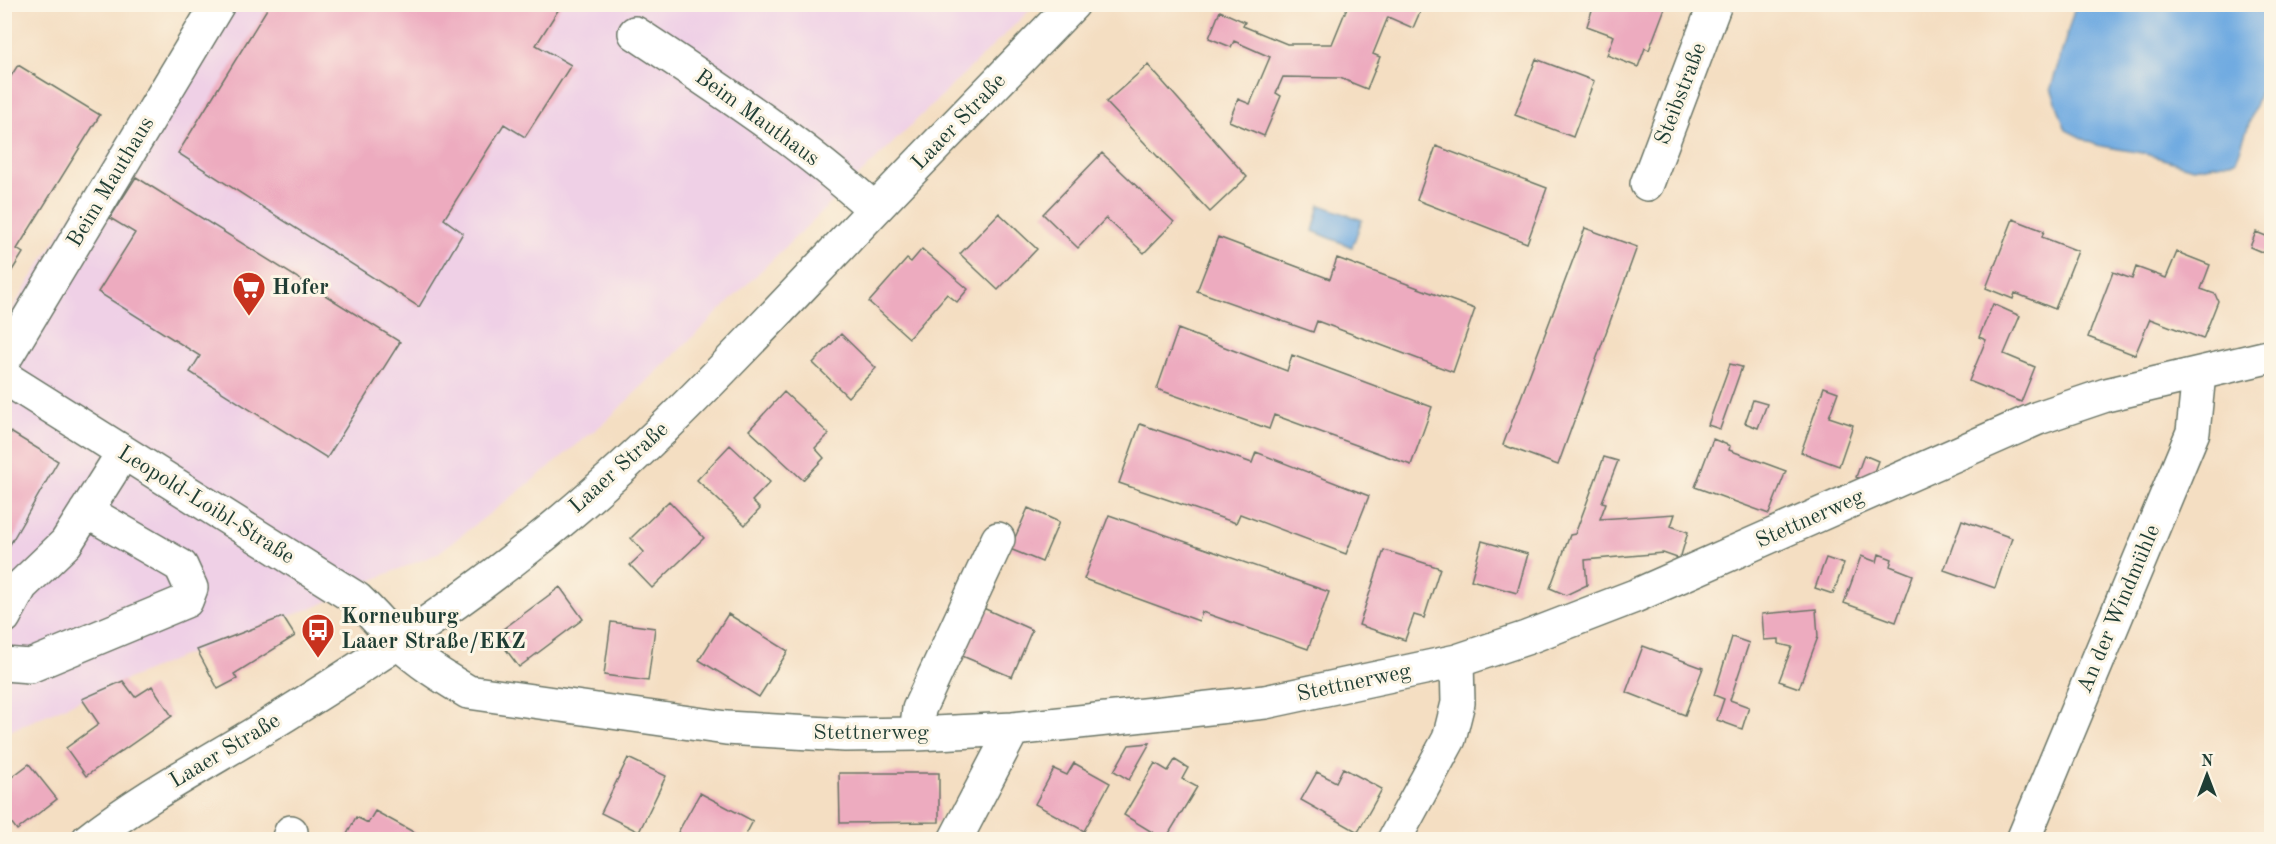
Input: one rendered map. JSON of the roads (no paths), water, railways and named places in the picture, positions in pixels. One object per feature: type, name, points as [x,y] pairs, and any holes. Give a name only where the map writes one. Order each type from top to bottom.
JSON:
[{"type":"street","name":"Beim Mauthaus","points":[[4,360],[218,4]]},
{"type":"street","name":"Laaer Straße","points":[[88,840],[162,789],[399,642],[475,589],[531,546],[643,448],[702,390],[1073,4]]},
{"type":"street","name":"Steibstraße","points":[[1647,184],[1715,4]]},
{"type":"street","name":"Beim Mauthaus","points":[[635,33],[797,144],[874,209]]},
{"type":"street","name":"Stettnerweg","points":[[399,642],[432,670],[468,692],[726,728],[844,735],[916,734],[1013,729],[1265,702],[1457,661],[1526,638],[1635,596],[2038,418],[2106,395],[2271,356]]},
{"type":"street","name":"An der Windmühle","points":[[2023,840],[2193,432],[2199,374]]},
{"type":"street","name":"Leopold-Loibl-Straße","points":[[4,377],[357,599],[399,642]]},
{"type":"street","points":[[4,617],[21,586],[66,543],[123,453]]},
{"type":"street","points":[[4,664],[30,666],[186,601],[191,588],[181,566],[86,511]]},
{"type":"street","points":[[916,734],[919,709],[998,539]]},
{"type":"street","points":[[1394,840],[1449,740],[1458,703],[1457,661]]},
{"type":"street","points":[[955,840],[1013,729]]},
{"type":"water","points":[[2076,4],[2271,5],[2271,60],[2236,161],[2193,168],[2142,153],[2096,145],[2066,130],[2051,88]]},
{"type":"water","points":[[1320,205],[1362,220],[1352,247],[1313,231]]},
{"type":"place","name":"Hofer","points":[[249,317]]},
{"type":"place","name":"Korneuburg Laaer Straße/EKZ","points":[[318,659]]}]
